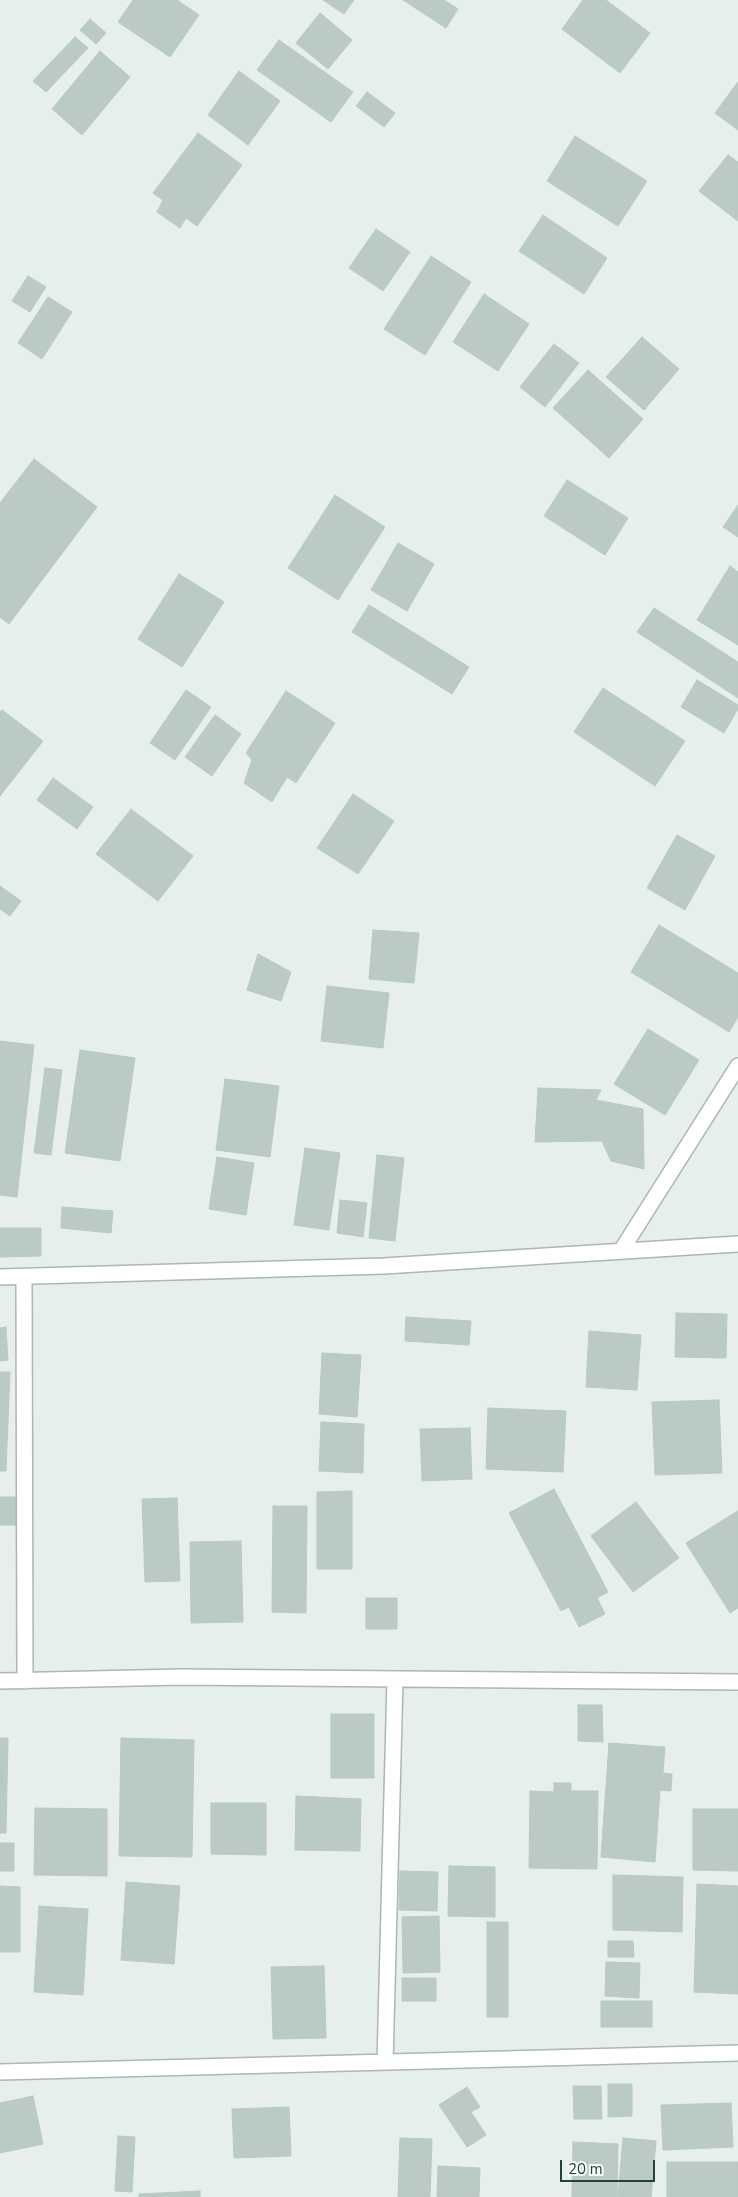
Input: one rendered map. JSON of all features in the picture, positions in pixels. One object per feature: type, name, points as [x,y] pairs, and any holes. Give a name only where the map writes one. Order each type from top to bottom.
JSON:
[{"type":"street","points":[[621,1251],[738,1066]]},
{"type":"street","points":[[0,1277],[384,1266],[738,1244]]},
{"type":"street","points":[[24,1277],[25,1681]]},
{"type":"street","points":[[0,1681],[181,1677],[738,1682]]},
{"type":"street","points":[[385,2062],[395,1680]]},
{"type":"street","points":[[0,2072],[738,2053]]},
{"type":"building","points":[[133,0],[177,0],[199,15],[170,57],[118,22]]},
{"type":"building","points":[[323,0],[354,0],[344,14]]},
{"type":"building","points":[[403,0],[444,0],[458,9],[446,28]]},
{"type":"building","points":[[583,0],[606,0],[650,33],[620,73],[562,29]]},
{"type":"building","points":[[320,13],[352,40],[328,69],[296,43]]},
{"type":"building","points":[[90,19],[106,33],[96,44],[80,30]]},
{"type":"building","points":[[75,37],[88,48],[46,92],[33,81]]},
{"type":"building","points":[[279,40],[353,92],[331,122],[257,70]]},
{"type":"building","points":[[100,51],[130,77],[82,135],[52,109]]},
{"type":"building","points":[[239,71],[280,101],[248,145],[208,115]]},
{"type":"building","points":[[738,82],[738,130],[715,113]]},
{"type":"building","points":[[367,92],[395,113],[384,127],[356,106]]},
{"type":"building","points":[[198,133],[242,165],[197,226],[186,218],[180,228],[157,212],[163,200],[153,193]]},
{"type":"building","points":[[575,136],[647,181],[618,226],[547,181]]},
{"type":"building","points":[[728,155],[738,162],[738,221],[699,191]]},
{"type":"building","points":[[543,215],[607,258],[584,294],[519,251]]},
{"type":"building","points":[[376,229],[410,252],[383,291],[349,268]]},
{"type":"building","points":[[431,256],[471,282],[425,355],[384,329]]},
{"type":"building","points":[[28,276],[46,287],[30,312],[12,301]]},
{"type":"building","points":[[484,294],[529,324],[498,371],[453,342]]},
{"type":"building","points":[[48,297],[72,312],[42,359],[18,343]]},
{"type":"building","points":[[642,337],[679,369],[644,410],[606,377]]},
{"type":"building","points":[[554,344],[579,363],[545,407],[520,387]]},
{"type":"building","points":[[588,370],[643,419],[609,458],[553,408]]},
{"type":"building","points":[[34,459],[97,507],[9,624],[0,617],[0,503]]},
{"type":"building","points":[[567,480],[628,518],[605,555],[544,516]]},
{"type":"building","points":[[335,495],[385,527],[338,600],[288,568]]},
{"type":"building","points":[[738,505],[738,537],[723,527]]},
{"type":"building","points":[[398,543],[434,564],[407,611],[371,590]]},
{"type":"building","points":[[730,566],[738,572],[738,645],[697,620]]},
{"type":"building","points":[[179,574],[224,602],[182,667],[138,639]]},
{"type":"building","points":[[369,605],[469,667],[452,694],[352,632]]},
{"type":"building","points":[[654,608],[738,662],[738,698],[637,632]]},
{"type":"building","points":[[697,680],[738,705],[738,709],[724,733],[681,707]]},
{"type":"building","points":[[603,688],[685,741],[655,786],[574,732]]},
{"type":"building","points":[[186,690],[211,707],[175,760],[150,743]]},
{"type":"building","points":[[286,691],[335,723],[296,783],[287,777],[272,802],[244,783],[252,760],[246,753]]},
{"type":"building","points":[[2,710],[43,741],[0,796],[0,712]]},
{"type":"building","points":[[215,715],[241,734],[212,776],[185,757]]},
{"type":"building","points":[[53,778],[93,807],[77,829],[37,800]]},
{"type":"building","points":[[353,794],[394,821],[358,874],[317,848]]},
{"type":"building","points":[[131,809],[193,856],[158,901],[96,854]]},
{"type":"building","points":[[677,835],[715,856],[685,910],[647,888]]},
{"type":"building","points":[[0,886],[21,901],[10,916],[0,909]]},
{"type":"building","points":[[659,925],[738,973],[738,1017],[729,1032],[631,972]]},
{"type":"building","points":[[373,930],[419,933],[414,983],[369,979]]},
{"type":"building","points":[[258,954],[291,972],[281,1001],[247,990]]},
{"type":"building","points":[[327,986],[389,993],[383,1048],[321,1041]]},
{"type":"building","points":[[648,1029],[699,1060],[665,1115],[614,1084]]},
{"type":"building","points":[[0,1041],[34,1045],[17,1197],[0,1195]]},
{"type":"building","points":[[80,1050],[135,1058],[120,1161],[65,1153]]},
{"type":"building","points":[[45,1068],[62,1070],[51,1155],[34,1153]]},
{"type":"building","points":[[225,1079],[279,1086],[270,1157],[216,1150]]},
{"type":"building","points":[[538,1088],[601,1090],[596,1100],[643,1109],[644,1169],[611,1161],[602,1141],[535,1142]]},
{"type":"building","points":[[305,1148],[340,1153],[329,1230],[294,1225]]},
{"type":"building","points":[[377,1155],[404,1158],[395,1241],[369,1238]]},
{"type":"building","points":[[217,1157],[254,1163],[246,1215],[209,1209]]},
{"type":"building","points":[[340,1200],[367,1203],[363,1237],[337,1233]]},
{"type":"building","points":[[62,1207],[113,1211],[111,1233],[61,1228]]},
{"type":"building","points":[[0,1228],[41,1228],[41,1256],[0,1257]]},
{"type":"building","points":[[676,1313],[727,1314],[726,1358],[675,1357]]},
{"type":"building","points":[[406,1317],[471,1321],[469,1345],[405,1341]]},
{"type":"building","points":[[6,1327],[8,1360],[0,1361],[0,1328]]},
{"type":"building","points":[[589,1331],[641,1335],[637,1390],[586,1387]]},
{"type":"building","points":[[322,1353],[361,1355],[357,1417],[319,1414]]},
{"type":"building","points":[[0,1372],[10,1372],[6,1471],[0,1471]]},
{"type":"building","points":[[719,1400],[722,1473],[655,1475],[652,1402]]},
{"type":"building","points":[[488,1408],[566,1411],[563,1472],[486,1469]]},
{"type":"building","points":[[321,1422],[364,1424],[363,1473],[319,1471]]},
{"type":"building","points":[[470,1428],[472,1479],[422,1481],[420,1429]]},
{"type":"building","points":[[554,1489],[608,1592],[597,1598],[605,1614],[579,1627],[569,1607],[561,1611],[509,1513]]},
{"type":"building","points":[[352,1491],[352,1569],[317,1569],[317,1492]]},
{"type":"building","points":[[0,1497],[17,1497],[17,1525],[0,1525]]},
{"type":"building","points":[[177,1498],[180,1581],[145,1582],[142,1499]]},
{"type":"building","points":[[636,1502],[679,1558],[633,1592],[591,1536]]},
{"type":"building","points":[[273,1506],[307,1506],[306,1613],[272,1612]]},
{"type":"building","points":[[738,1511],[738,1608],[730,1613],[686,1543]]},
{"type":"building","points":[[241,1541],[243,1622],[191,1623],[190,1542]]},
{"type":"building","points":[[366,1598],[397,1598],[397,1629],[366,1629]]},
{"type":"building","points":[[578,1705],[602,1705],[603,1742],[578,1741]]},
{"type":"building","points":[[331,1714],[374,1714],[374,1778],[331,1778]]},
{"type":"building","points":[[0,1738],[8,1738],[6,1833],[0,1833]]},
{"type":"building","points":[[121,1738],[194,1740],[192,1857],[119,1856]]},
{"type":"building","points":[[609,1743],[665,1747],[663,1773],[672,1774],[671,1791],[660,1790],[655,1862],[601,1857]]},
{"type":"building","points":[[554,1783],[571,1783],[571,1791],[598,1791],[597,1869],[529,1868],[530,1791],[554,1792]]},
{"type":"building","points":[[296,1796],[361,1799],[360,1851],[295,1850]]},
{"type":"building","points":[[211,1803],[266,1803],[266,1855],[211,1854]]},
{"type":"building","points":[[35,1808],[107,1809],[107,1876],[34,1875]]},
{"type":"building","points":[[693,1809],[738,1809],[738,1871],[693,1870]]},
{"type":"building","points":[[0,1843],[14,1843],[14,1871],[0,1871]]},
{"type":"building","points":[[449,1866],[495,1867],[495,1917],[448,1916]]},
{"type":"building","points":[[400,1871],[438,1872],[437,1911],[399,1910]]},
{"type":"building","points":[[613,1875],[683,1877],[682,1932],[613,1930]]},
{"type":"building","points":[[126,1882],[180,1886],[174,1964],[121,1960]]},
{"type":"building","points":[[697,1884],[738,1886],[738,1994],[694,1992]]},
{"type":"building","points":[[0,1886],[20,1887],[20,1952],[0,1952]]},
{"type":"building","points":[[39,1906],[88,1909],[83,1995],[34,1992]]},
{"type":"building","points":[[439,1916],[440,1972],[403,1973],[402,1917]]},
{"type":"building","points":[[487,1922],[508,1922],[508,2017],[487,2017]]},
{"type":"building","points":[[608,1941],[633,1941],[634,1957],[608,1957]]},
{"type":"building","points":[[606,1962],[640,1963],[639,1998],[605,1996]]},
{"type":"building","points":[[324,1966],[326,2038],[273,2039],[271,1967]]},
{"type":"building","points":[[402,1978],[436,1978],[436,2001],[402,2001]]},
{"type":"building","points":[[601,2001],[652,2001],[652,2027],[601,2027]]},
{"type":"building","points":[[608,2084],[632,2084],[632,2116],[608,2117]]},
{"type":"building","points":[[573,2086],[601,2086],[602,2119],[574,2119]]},
{"type":"building","points":[[467,2087],[480,2107],[471,2112],[486,2135],[467,2147],[439,2105]]},
{"type":"building","points":[[33,2096],[43,2144],[0,2153],[0,2103]]},
{"type":"building","points":[[731,2103],[733,2147],[663,2150],[661,2105]]},
{"type":"building","points":[[289,2107],[291,2156],[234,2158],[232,2109]]},
{"type":"building","points":[[118,2136],[135,2137],[132,2192],[115,2191]]},
{"type":"building","points":[[400,2138],[432,2139],[430,2197],[398,2197]]},
{"type":"building","points":[[623,2138],[656,2141],[651,2197],[618,2197]]},
{"type":"building","points":[[573,2142],[618,2144],[617,2197],[572,2197]]},
{"type":"building","points":[[667,2162],[738,2162],[738,2197],[667,2197]]},
{"type":"building","points":[[438,2166],[480,2168],[479,2197],[437,2197]]},
{"type":"building","points":[[200,2191],[200,2197],[139,2197],[139,2194]]}]
